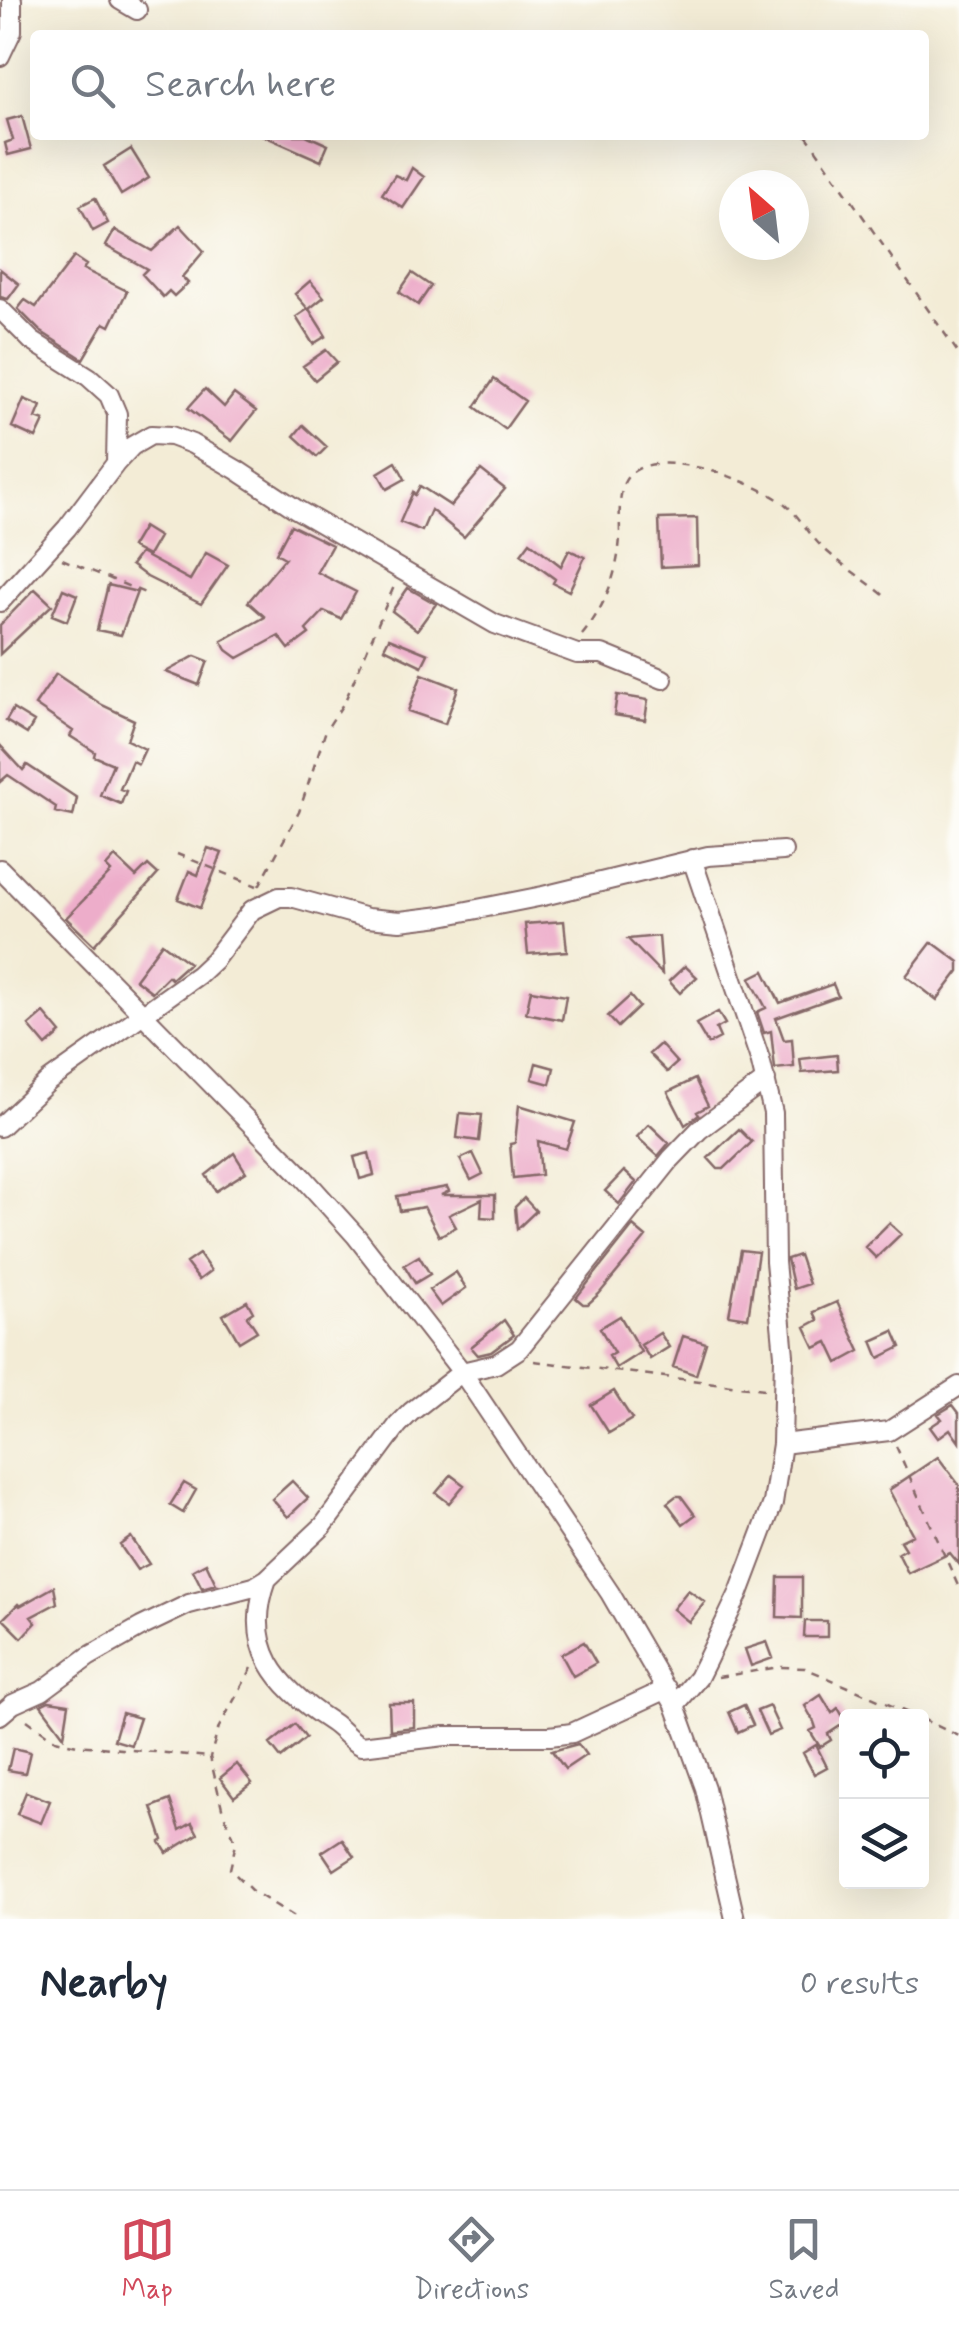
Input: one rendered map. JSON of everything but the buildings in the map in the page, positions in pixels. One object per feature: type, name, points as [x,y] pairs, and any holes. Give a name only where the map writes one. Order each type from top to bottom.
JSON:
[{"type":"street","points":[[0,56],[12,31],[12,0]]},
{"type":"street","points":[[0,309],[32,341],[89,377],[109,395],[117,414],[116,462]]},
{"type":"street","points":[[0,602],[47,552],[116,462],[152,434],[182,440],[237,470],[496,624],[577,654],[602,654],[663,679]]},
{"type":"street","points":[[0,1127],[49,1081],[214,960],[252,910],[278,897],[292,897],[367,918],[400,920],[544,896],[692,860],[783,850]]},
{"type":"street","points":[[267,1579],[259,1610],[264,1650],[272,1669],[296,1699],[362,1746],[445,1736],[572,1733],[671,1697],[698,1678],[773,1503],[782,1444],[784,1328],[775,1262],[776,1146],[766,1080],[692,860]]},
{"type":"street","points":[[0,869],[356,1236],[462,1372],[552,1503],[671,1697],[705,1788],[735,1919]]},
{"type":"street","points":[[6,1710],[42,1692],[88,1657],[157,1620],[189,1604],[254,1587],[267,1579],[322,1526],[398,1424],[462,1372],[508,1358],[530,1338],[680,1149],[726,1108],[766,1080]]},
{"type":"street","points":[[782,1444],[889,1430],[959,1386]]},
{"type":"path","points":[[809,140],[959,354]]},
{"type":"path","points":[[565,648],[585,632],[611,586],[616,572],[624,484],[640,467],[656,464],[716,471],[762,489],[786,505],[818,542],[888,598]]},
{"type":"path","points":[[47,552],[146,592]]},
{"type":"path","points":[[177,854],[259,887],[299,812],[326,730],[344,701],[402,570]]},
{"type":"path","points":[[508,1358],[780,1391]]},
{"type":"path","points":[[889,1430],[959,1588]]},
{"type":"path","points":[[264,1650],[232,1700],[212,1742],[210,1757],[222,1812],[236,1843],[230,1869],[251,1890],[298,1919]]},
{"type":"path","points":[[698,1678],[780,1667],[805,1668],[899,1709]]},
{"type":"path","points":[[6,1710],[55,1740],[210,1757]]},
{"type":"path","points":[[929,1722],[959,1736]]}]
